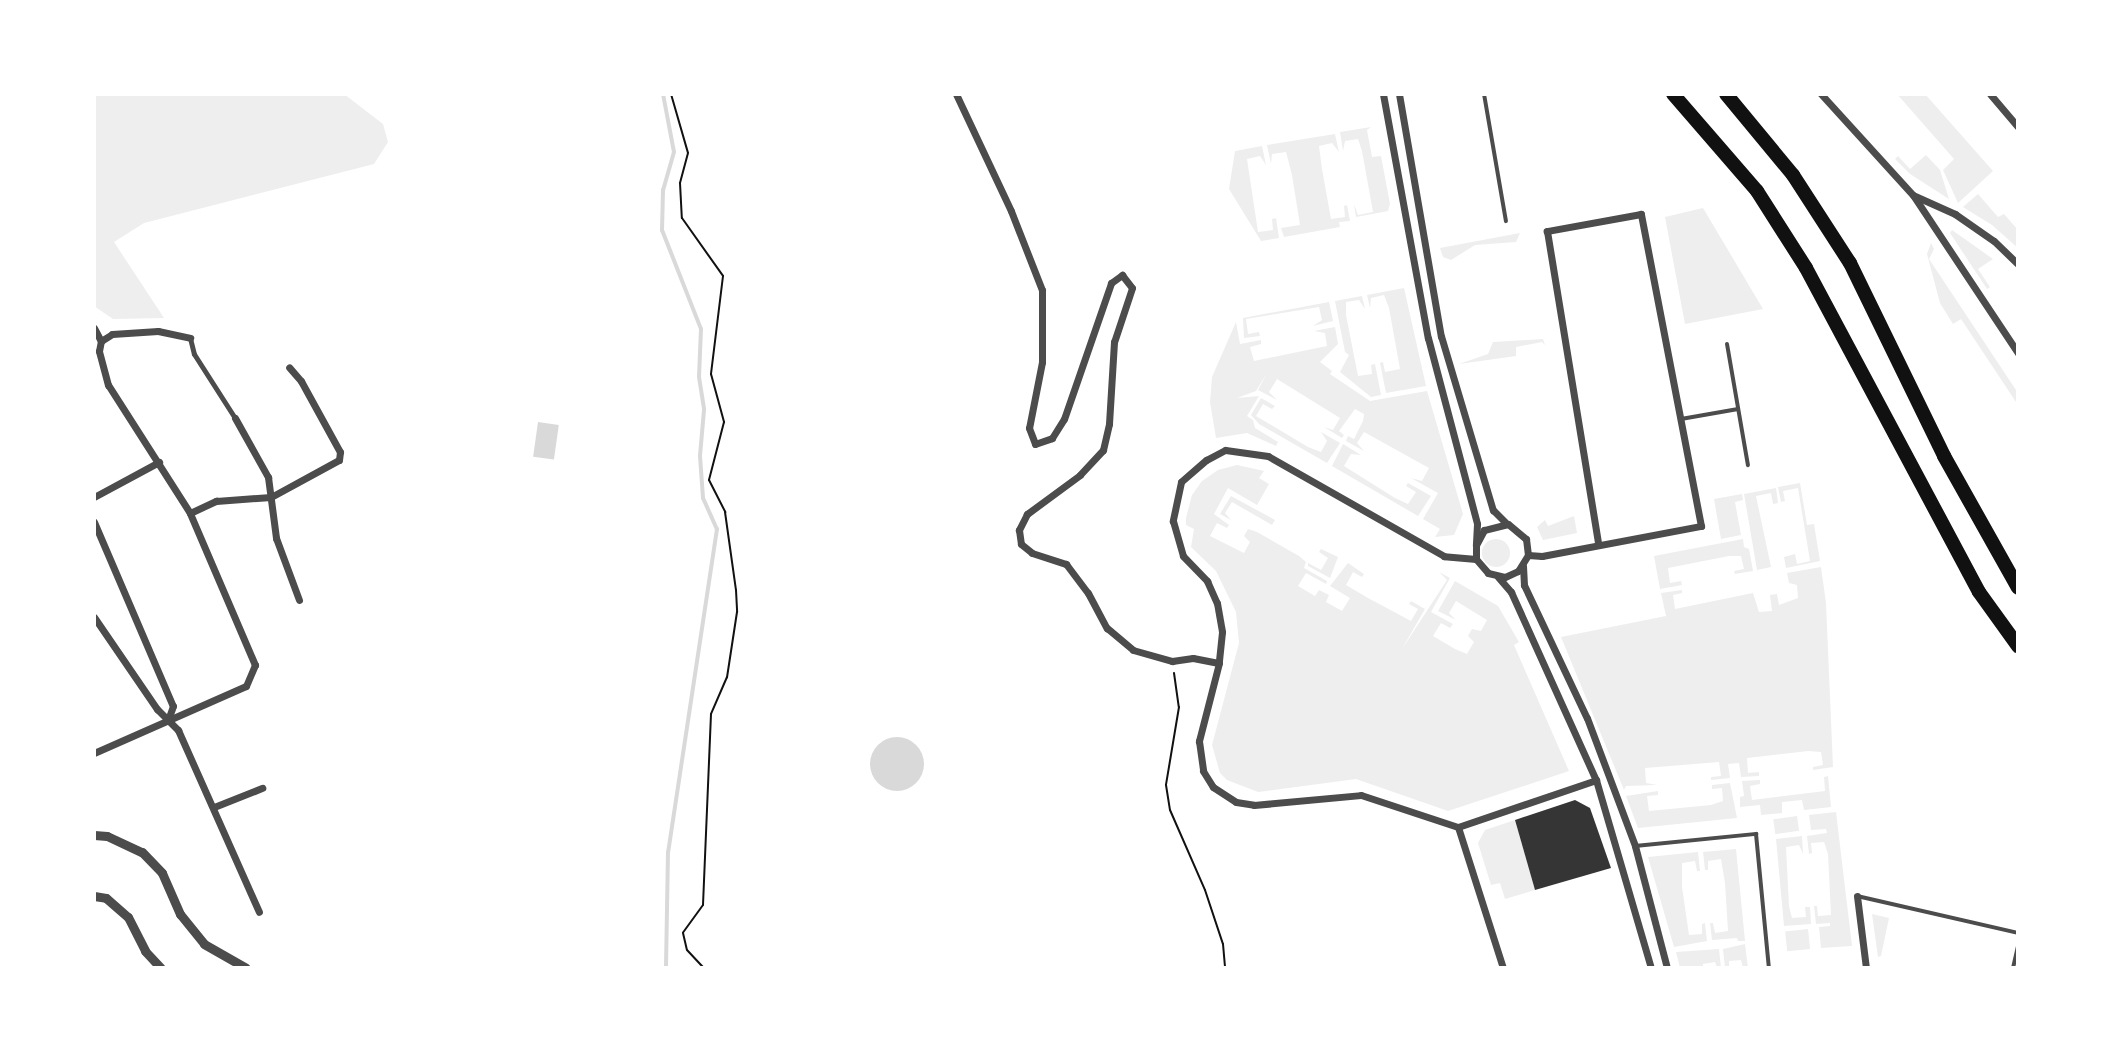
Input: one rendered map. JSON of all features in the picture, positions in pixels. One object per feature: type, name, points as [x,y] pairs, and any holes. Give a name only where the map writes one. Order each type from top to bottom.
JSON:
[{"type":"highway","points":[[1673,94],[1757,191],[1806,268],[1979,592],[2018,646]]},
{"type":"highway","points":[[1726,94],[1793,175],[1850,263],[1944,456],[2018,588]]},
{"type":"street","points":[[956,94],[1011,211],[1042,290],[1042,362],[1029,428],[1035,444],[1052,438],[1064,419],[1111,283],[1122,275],[1132,288],[1114,342],[1109,424],[1103,450],[1080,475],[1027,514],[1019,530],[1021,544],[1032,553],[1066,564],[1088,593],[1107,628],[1133,650],[1172,661],[1193,658],[1219,663]]},
{"type":"street","points":[[1383,94],[1428,338],[1477,524],[1476,559],[1511,592],[1596,780],[1651,968]]},
{"type":"street","points":[[1399,94],[1441,336],[1493,510],[1526,539],[1528,555],[1523,566],[1512,575],[1498,577]]},
{"type":"street","points":[[1821,94],[1913,195],[2018,353]]},
{"type":"street","points":[[1990,94],[2018,127]]},
{"type":"street","points":[[1913,195],[1955,214],[1994,241],[2018,264]]},
{"type":"street","points":[[1528,555],[1542,556],[1701,526],[1641,214],[1547,231],[1598,544]]},
{"type":"street","points":[[94,328],[101,341],[99,373],[190,513],[255,665],[253,676],[246,686],[94,753]]},
{"type":"street","points":[[101,341],[112,334],[158,331],[190,338],[194,354],[268,477],[276,538],[299,600]]},
{"type":"street","points":[[190,513],[216,501],[271,497],[329,469],[339,460],[340,452],[301,381],[289,367]]},
{"type":"street","points":[[1476,559],[1444,556],[1268,456],[1225,450],[1206,460],[1181,482],[1173,521],[1183,556],[1207,581],[1217,603],[1222,632],[1219,663],[1199,741],[1203,771],[1223,796],[1254,805],[1361,795],[1458,827],[1596,780]]},
{"type":"street","points":[[94,497],[159,462]]},
{"type":"street","points":[[94,522],[173,706],[168,720]]},
{"type":"street","points":[[1476,545],[1484,530],[1508,524]]},
{"type":"street","points":[[1523,566],[1524,585],[1587,718],[1635,846],[1667,968]]},
{"type":"street","points":[[94,617],[178,730],[259,912]]},
{"type":"street","points":[[214,807],[262,788]]},
{"type":"street","points":[[1458,827],[1503,968]]},
{"type":"street","points":[[94,835],[107,836],[142,852],[162,873],[180,914],[204,944],[246,968]]},
{"type":"street","points":[[94,896],[106,898],[128,917],[145,951],[161,968]]},
{"type":"street","points":[[1857,896],[1866,968]]},
{"type":"lane","points":[[1484,94],[1506,221]]},
{"type":"lane","points":[[1727,344],[1748,465]]},
{"type":"lane","points":[[1681,419],[1738,409]]},
{"type":"lane","points":[[1635,846],[1756,834],[1769,968]]},
{"type":"lane","points":[[1857,896],[2018,933]]},
{"type":"lane","points":[[2013,968],[2018,947]]},
{"type":"path","points":[[671,94],[688,153],[680,183],[682,218],[723,276],[711,374],[724,422],[709,480],[725,512],[737,612],[727,677],[711,714],[703,905],[683,933],[687,950],[704,968]]},
{"type":"path","points":[[1172,661],[1179,707],[1166,785],[1170,810],[1205,890],[1223,944],[1225,968]]},
{"type":"shaded area","points":[[94,94],[344,94],[383,124],[388,142],[374,164],[144,223],[114,242],[164,318],[113,319],[94,306]]},
{"type":"shaded area","points":[[1897,94],[1925,94],[1993,171],[1958,203],[1943,170],[1954,159]]},
{"type":"shaded area","points":[[1371,127],[1367,130],[1372,157],[1381,156],[1390,204],[1388,211],[1356,217],[1354,204],[1358,215],[1373,212],[1362,151],[1358,139],[1345,141],[1343,151],[1340,132]]},
{"type":"shaded area","points":[[1335,134],[1339,152],[1332,143],[1319,146],[1322,169],[1331,219],[1345,217],[1344,206],[1347,205],[1350,221],[1339,222],[1340,227],[1284,237],[1281,228],[1300,225],[1292,175],[1286,152],[1272,154],[1271,164],[1267,145]]},
{"type":"shaded area","points":[[1262,146],[1266,165],[1260,156],[1247,159],[1258,232],[1273,230],[1272,219],[1276,218],[1279,238],[1261,241],[1229,189],[1235,151]]},
{"type":"shaded area","points":[[1926,155],[1940,170],[1949,199],[1910,174],[1895,159],[1898,156],[1910,169]]},
{"type":"shaded area","points":[[1978,194],[1998,217],[2004,214],[2018,230],[2018,248],[1992,225],[1963,207]]},
{"type":"shaded area","points":[[1703,208],[1763,309],[1685,324],[1665,217]]},
{"type":"shaded area","points":[[1952,230],[1993,259],[1978,269],[1990,287],[1987,289],[1950,233]]},
{"type":"shaded area","points":[[1520,233],[1516,242],[1475,245],[1451,260],[1443,257],[1440,248]]},
{"type":"shaded area","points":[[1931,243],[1934,249],[1929,259],[2018,393],[2018,405],[1961,319],[1953,324],[1940,303],[1927,254]]},
{"type":"shaded area","points":[[1404,288],[1426,386],[1386,393],[1380,363],[1383,362],[1385,372],[1400,369],[1389,308],[1384,295],[1371,298],[1370,308],[1367,295]]},
{"type":"shaded area","points":[[1362,296],[1365,309],[1359,300],[1346,302],[1346,315],[1358,376],[1372,374],[1371,365],[1375,364],[1381,395],[1371,397],[1340,372],[1349,355],[1345,352],[1335,301]]},
{"type":"shaded area","points":[[1329,302],[1333,321],[1313,326],[1322,320],[1319,307],[1246,319],[1248,334],[1259,332],[1260,336],[1244,338],[1243,318]]},
{"type":"shaded area","points":[[1236,322],[1240,344],[1261,340],[1261,344],[1250,347],[1254,361],[1327,346],[1325,333],[1314,331],[1335,327],[1338,344],[1320,362],[1332,371],[1330,374],[1370,401],[1427,391],[1463,514],[1454,535],[1435,537],[1440,529],[1423,519],[1438,493],[1411,478],[1422,481],[1429,468],[1364,432],[1357,443],[1364,451],[1346,441],[1348,436],[1354,439],[1363,421],[1364,414],[1355,409],[1339,431],[1344,435],[1342,438],[1324,427],[1333,430],[1340,418],[1277,379],[1269,392],[1277,400],[1258,390],[1267,373],[1256,391],[1237,398],[1259,396],[1247,416],[1253,420],[1255,428],[1278,442],[1276,446],[1247,433],[1216,438],[1210,402],[1212,377]]},
{"type":"shaded area","points":[[1543,339],[1545,345],[1542,342],[1516,347],[1516,356],[1459,364],[1488,354],[1493,342]]},
{"type":"shaded area","points":[[1261,398],[1275,406],[1272,409],[1263,404],[1256,416],[1308,447],[1321,452],[1327,441],[1321,432],[1340,443],[1327,463],[1259,424],[1251,415]]},
{"type":"shaded area","points":[[538,422],[559,425],[554,460],[533,457]]},
{"type":"shaded area","points":[[1343,444],[1361,455],[1351,454],[1344,466],[1395,498],[1408,504],[1416,492],[1406,486],[1408,483],[1431,496],[1418,516],[1332,466]]},
{"type":"shaded area","points":[[1237,465],[1264,471],[1259,478],[1269,484],[1257,505],[1228,488],[1214,514],[1229,525],[1227,528],[1217,523],[1210,536],[1244,553],[1250,542],[1244,536],[1248,529],[1257,532],[1299,556],[1306,562],[1304,568],[1327,581],[1326,584],[1306,573],[1298,586],[1315,596],[1319,590],[1329,595],[1326,602],[1342,611],[1350,598],[1330,586],[1348,563],[1364,574],[1362,577],[1353,572],[1346,585],[1411,621],[1418,609],[1409,604],[1411,601],[1425,609],[1402,649],[1447,580],[1439,572],[1450,578],[1431,612],[1453,624],[1450,628],[1441,623],[1433,636],[1455,649],[1467,654],[1474,642],[1468,636],[1472,629],[1481,631],[1487,620],[1456,601],[1449,613],[1456,620],[1438,611],[1455,581],[1498,606],[1519,642],[1514,645],[1569,771],[1448,811],[1356,779],[1258,792],[1227,780],[1220,773],[1212,745],[1239,643],[1236,612],[1216,571],[1191,547],[1194,529],[1186,525],[1186,518],[1192,495],[1202,481],[1218,470]]},
{"type":"shaded area","points":[[1800,483],[1807,525],[1814,524],[1820,561],[1786,568],[1784,557],[1795,554],[1797,564],[1810,561],[1798,488],[1783,491],[1785,501],[1781,502],[1778,487]]},
{"type":"shaded area","points":[[1776,488],[1778,503],[1773,504],[1771,493],[1756,496],[1771,567],[1757,570],[1744,494]]},
{"type":"shaded area","points":[[1742,494],[1743,500],[1735,502],[1741,535],[1721,539],[1714,499]]},
{"type":"shaded area","points":[[1231,496],[1275,520],[1272,525],[1232,502],[1225,513],[1231,520],[1220,514]]},
{"type":"shaded area","points":[[1574,516],[1577,533],[1543,540],[1537,527],[1545,520],[1548,526]]},
{"type":"shaded area","points":[[1496,539],[1506,543],[1510,553],[1506,563],[1496,567],[1486,563],[1482,553],[1486,543]]},
{"type":"shaded area","points":[[1743,539],[1744,547],[1749,549],[1753,571],[1735,574],[1734,571],[1744,569],[1741,556],[1729,556],[1668,568],[1670,583],[1681,581],[1682,585],[1660,589],[1654,556]]},
{"type":"shaded area","points":[[1321,549],[1338,557],[1330,578],[1308,566],[1308,563],[1321,570],[1328,558],[1319,552]]},
{"type":"shaded area","points":[[1821,567],[1826,603],[1833,767],[1813,770],[1813,767],[1823,765],[1821,752],[1808,751],[1747,758],[1748,773],[1759,772],[1759,776],[1741,777],[1739,763],[1728,764],[1730,778],[1711,780],[1711,777],[1721,776],[1719,762],[1645,768],[1646,783],[1657,785],[1626,786],[1624,790],[1561,637],[1666,616],[1661,593],[1682,590],[1682,593],[1673,595],[1675,609],[1753,593],[1759,612],[1772,611],[1770,595],[1777,594],[1779,605],[1798,598],[1797,585],[1789,583],[1787,573]]},
{"type":"shaded area","points":[[897,737],[916,745],[924,764],[916,783],[897,791],[878,783],[870,764],[878,745]]},
{"type":"shaded area","points":[[1828,776],[1831,807],[1804,810],[1802,800],[1782,802],[1782,813],[1761,815],[1760,805],[1740,807],[1740,797],[1744,796],[1742,781],[1760,780],[1760,784],[1750,786],[1752,800],[1825,791],[1824,777]]},
{"type":"shaded area","points":[[1730,783],[1737,818],[1638,828],[1626,796],[1658,791],[1658,795],[1647,796],[1649,811],[1711,805],[1723,801],[1722,788],[1712,789],[1712,785]]},
{"type":"shaded area","points":[[1836,812],[1852,946],[1821,948],[1819,927],[1830,926],[1830,923],[1816,924],[1814,906],[1817,906],[1818,916],[1831,915],[1828,854],[1824,842],[1811,843],[1812,853],[1809,854],[1807,836],[1827,833],[1826,829],[1811,830],[1809,815]]},
{"type":"shaded area","points":[[1797,816],[1799,831],[1775,834],[1773,819]]},
{"type":"shaded area","points":[[1515,820],[1535,890],[1505,899],[1500,883],[1491,885],[1478,843],[1485,830]]},
{"type":"shaded area","points":[[1802,836],[1803,854],[1799,845],[1786,847],[1789,906],[1792,918],[1806,917],[1805,907],[1810,907],[1811,924],[1784,926],[1776,839]]},
{"type":"shaded area","points":[[1736,849],[1745,941],[1738,941],[1737,938],[1712,940],[1710,923],[1713,923],[1715,933],[1728,931],[1725,883],[1721,859],[1708,861],[1708,870],[1705,870],[1703,852]]},
{"type":"shaded area","points":[[1698,852],[1700,871],[1697,871],[1695,861],[1682,863],[1682,887],[1689,935],[1702,934],[1702,924],[1705,923],[1707,941],[1674,947],[1648,857]]},
{"type":"shaded area","points":[[1872,914],[1889,918],[1881,956],[1878,957]]},
{"type":"shaded area","points":[[1808,929],[1810,949],[1787,951],[1785,931]]},
{"type":"shaded area","points":[[1745,944],[1748,968],[1743,968],[1741,960],[1729,961],[1729,968],[1725,968],[1723,949]]},
{"type":"shaded area","points":[[1719,949],[1721,968],[1717,968],[1715,962],[1703,964],[1703,968],[1680,968],[1676,952]]},
{"type":"building","points":[[1575,800],[1590,808],[1611,868],[1535,890],[1515,820]]},
{"type":"waterway","points":[[663,94],[674,152],[663,190],[662,230],[701,329],[699,377],[704,410],[700,456],[703,498],[717,529],[668,852],[666,968]]}]
